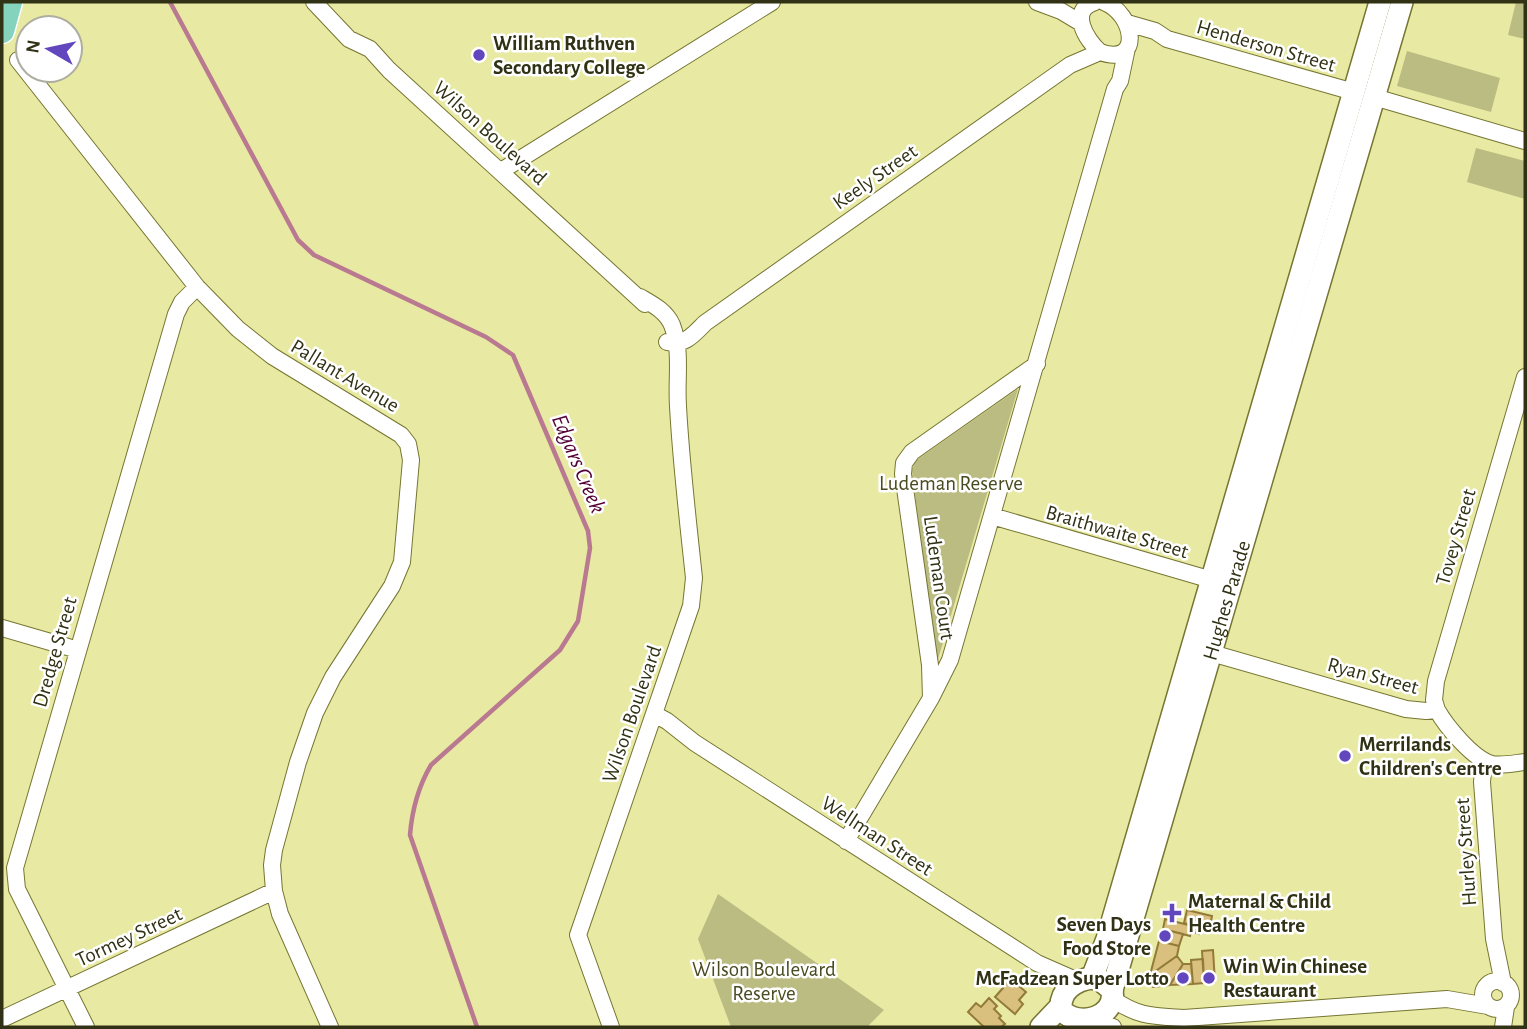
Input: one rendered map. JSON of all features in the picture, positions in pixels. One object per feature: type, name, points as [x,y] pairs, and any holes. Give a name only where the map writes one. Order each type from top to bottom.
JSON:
[{"type":"main road","points":[[2,27],[10,2]]},
{"type":"street","name":"Wilson Boulevard","points":[[314,2],[349,39],[370,48],[389,70],[640,297],[673,340],[670,374],[677,403],[694,578],[691,606],[578,935],[611,1027]]},
{"type":"street","points":[[501,171],[772,2]]},
{"type":"street","name":"Hughes Parade","points":[[1364,95],[1380,2]]},
{"type":"street","name":"Hughes Parade","points":[[1041,1027],[1073,990],[1107,939],[1202,650],[1364,95],[1402,2]]},
{"type":"street","points":[[1041,3],[1099,3],[1127,23],[1130,31],[1128,46],[1116,54],[1104,53],[1083,29],[1041,3]]},
{"type":"street","points":[[1083,29],[1082,13],[1099,3]]},
{"type":"street","name":"Henderson Street","points":[[1127,23],[1155,31],[1167,39],[1525,141]]},
{"type":"street","name":"Keely Street","points":[[1070,65],[1080,50],[1083,29]]},
{"type":"street","name":"Henderson Street","points":[[1128,46],[1167,39]]},
{"type":"street","name":"Ludeman Court","points":[[1115,89],[1120,82],[1128,46]]},
{"type":"street","name":"Keely Street","points":[[673,340],[688,340],[705,323],[1070,65],[1104,53]]},
{"type":"street","name":"Ludeman Court","points":[[846,841],[932,698],[950,660],[1115,89],[1114,68],[1104,53]]},
{"type":"street","name":"Pallant Avenue","points":[[37,84],[220,312],[255,344],[297,373],[401,435],[410,451],[402,562],[392,586],[333,677],[315,713],[302,748],[274,850],[274,891],[280,914],[330,1027]]},
{"type":"street","name":"Dredge Street","points":[[86,1027],[17,889],[17,860],[176,314],[182,302],[197,286]]},
{"type":"street","name":"Ludeman Court","points":[[932,698],[930,665],[903,474],[904,463],[912,452],[1037,364]]},
{"type":"street","name":"Tovey Street","points":[[1437,710],[1434,700],[1436,681],[1525,377]]},
{"type":"street","name":"Braithwaite Street","points":[[992,516],[1222,583]]},
{"type":"street","points":[[2,628],[78,650]]},
{"type":"street","name":"Hughes Parade","points":[[1112,995],[1202,650]]},
{"type":"street","name":"Ryan Street","points":[[1202,650],[1406,709],[1437,710],[1444,723],[1484,761]]},
{"type":"street","name":"Wellman Street","points":[[653,714],[1037,963],[1056,983],[1073,990]]},
{"type":"street","name":"Wellman Street","points":[[648,732],[673,734],[695,743]]},
{"type":"street","points":[[1484,761],[1497,765],[1525,762]]},
{"type":"street","name":"Hurley Street","points":[[1484,761],[1482,782],[1497,984]]},
{"type":"street","name":"Tormey Street","points":[[2,1019],[274,891]]},
{"type":"street","points":[[1113,1027],[1069,1020],[1073,990],[1100,980],[1127,1009],[1141,1015],[1184,1018],[1447,999],[1499,1006],[1525,998]]},
{"type":"street","points":[[1497,984],[1511,994],[1499,1006]]},
{"type":"street","points":[[1497,984],[1484,998],[1499,1006]]},
{"type":"street","points":[[1447,999],[1497,984],[1525,988]]},
{"type":"street","points":[[1082,1024],[1100,1016],[1112,995]]},
{"type":"street","points":[[1499,1006],[1501,1027]]},
{"type":"street","points":[[1144,1027],[1184,1018]]},
{"type":"green space","points":[[1516,2],[1525,2],[1525,39],[1508,35]]},
{"type":"green space","points":[[1407,51],[1500,78],[1491,112],[1397,86]]},
{"type":"green space","points":[[1476,148],[1525,161],[1525,199],[1467,182]]},
{"type":"green space","name":"Ludeman Reserve","points":[[1018,389],[936,666],[912,470],[915,461]]},
{"type":"green space","name":"Wilson Boulevard Reserve","points":[[718,894],[884,1010],[867,1027],[731,1027],[698,939]]},
{"type":"building","points":[[1187,910],[1212,916],[1210,926],[1206,925],[1205,929],[1184,923]]},
{"type":"building","points":[[1165,919],[1200,928],[1199,934],[1191,931],[1190,936],[1163,929]]},
{"type":"building","points":[[1163,929],[1183,934],[1179,946],[1159,941]]},
{"type":"building","points":[[1159,941],[1179,946],[1177,956],[1150,975]]},
{"type":"building","points":[[1213,950],[1215,982],[1204,983],[1202,951]]},
{"type":"building","points":[[1177,956],[1183,964],[1170,985],[1153,987],[1149,982],[1150,975]]},
{"type":"building","points":[[1203,959],[1204,983],[1193,984],[1191,960]]},
{"type":"building","points":[[1183,964],[1191,964],[1193,984],[1170,985]]},
{"type":"building","points":[[1011,979],[1026,992],[1019,1000],[1023,1004],[1015,1014],[995,997]]},
{"type":"building","points":[[989,998],[997,1006],[994,1009],[1005,1024],[1001,1027],[984,1027],[968,1012],[976,1003],[981,1007]]},
{"type":"waterway","name":"Edgars Creek","points":[[170,2],[298,240],[314,255],[486,337],[513,355],[588,531],[590,548],[578,621],[560,650],[431,765],[414,808],[410,835],[477,1027]]},
{"type":"place","name":"William Ruthven Secondary College","points":[[479,55]]},
{"type":"place","name":"Merrilands Children's Centre","points":[[1345,756]]},
{"type":"place","name":"Maternal & Child Health Centre","points":[[1172,913]]},
{"type":"place","name":"Seven Days Food Store","points":[[1165,936]]},
{"type":"place","name":"McFadzean Super Lotto","points":[[1183,978]]},
{"type":"place","name":"Win Win Chinese Restaurant","points":[[1209,978]]}]
